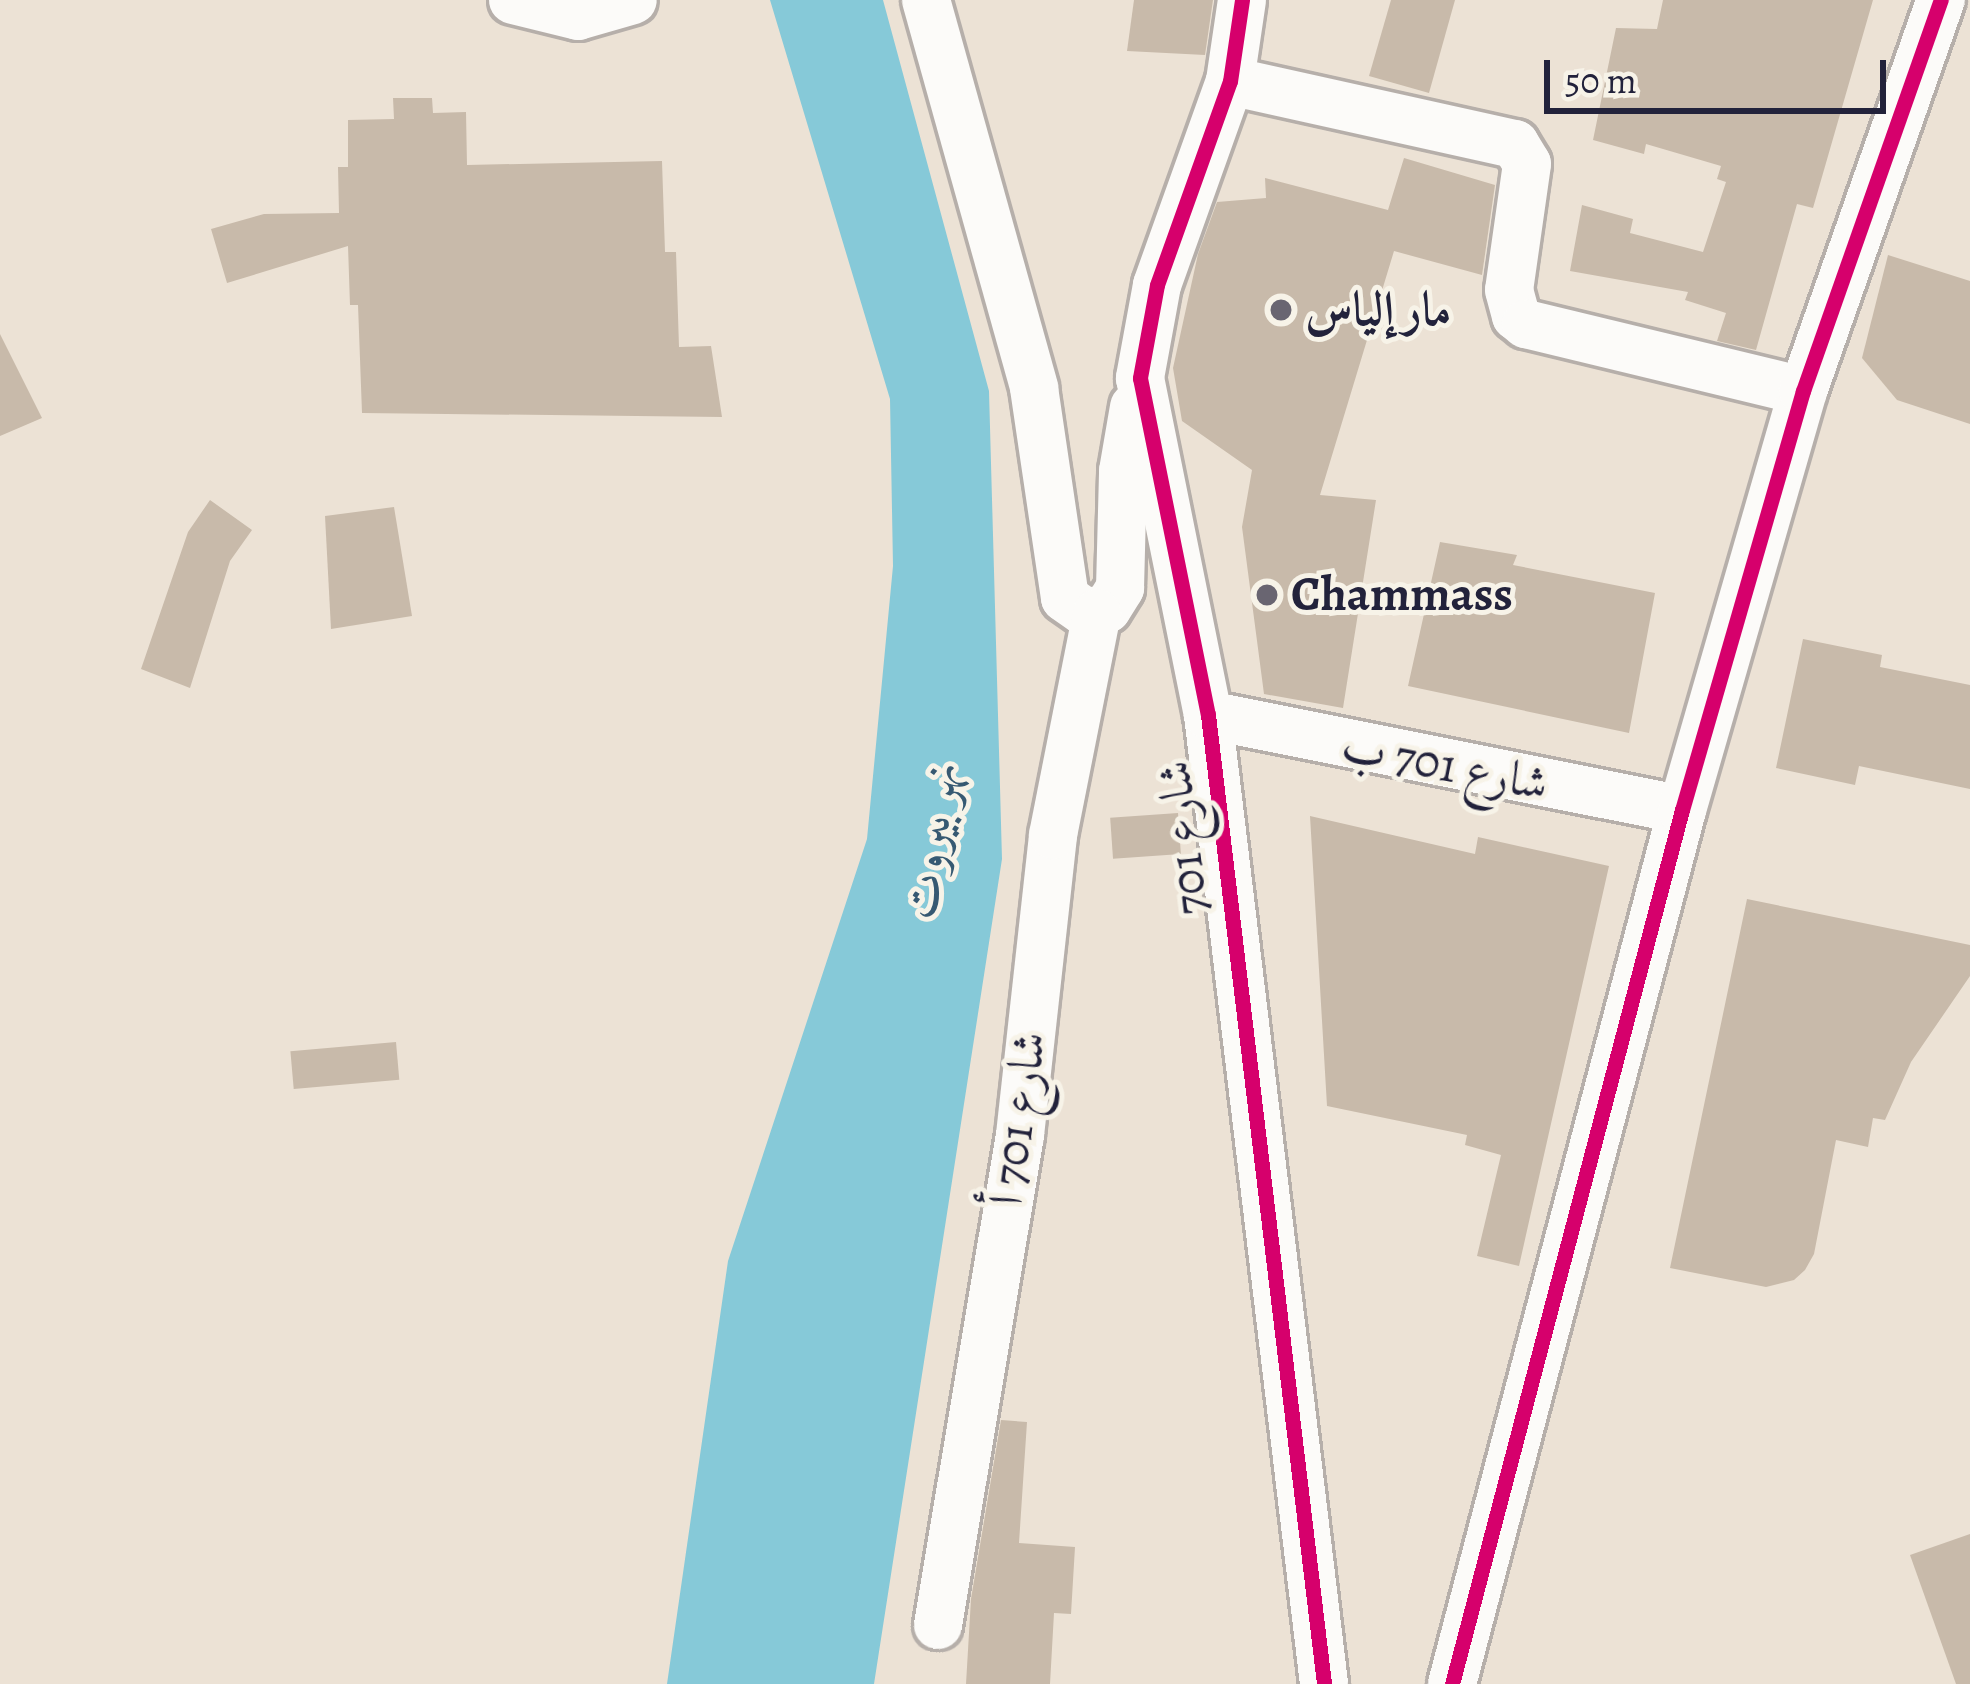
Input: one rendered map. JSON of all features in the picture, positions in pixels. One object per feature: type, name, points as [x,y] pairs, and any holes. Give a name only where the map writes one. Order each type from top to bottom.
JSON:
[{"type":"street","points":[[513,0],[578,16],[623,7],[633,0]]},
{"type":"street","points":[[926,0],[1034,388],[1065,598],[1073,606],[1097,613]]},
{"type":"street","name":"شارع 701","points":[[1242,0],[1230,81],[1157,285],[1140,378],[1208,715],[1324,1684]]},
{"type":"street","points":[[1452,1684],[1682,810],[1803,392],[1941,0]]},
{"type":"street","points":[[1230,81],[1515,145],[1527,164],[1509,290],[1516,316],[1526,324],[1803,392]]},
{"type":"street","name":"شارع 701 أ","points":[[938,1625],[1020,1136],[1053,835],[1097,613],[1116,601],[1120,587],[1123,471],[1140,378]]},
{"type":"street","name":"شارع 701 ب","points":[[1208,715],[1682,810]]},
{"type":"water","name":"نهر بيروت","points":[[770,0],[883,0],[989,391],[1002,859],[874,1684],[667,1684],[728,1261],[867,839],[893,566],[890,399]]},
{"type":"building","points":[[1134,0],[1213,0],[1205,55],[1127,51]]},
{"type":"building","points":[[1391,0],[1455,0],[1429,93],[1369,76]]},
{"type":"building","points":[[1663,0],[1873,0],[1813,208],[1797,204],[1756,350],[1717,341],[1726,313],[1685,300],[1688,292],[1570,271],[1582,205],[1633,219],[1630,233],[1703,252],[1726,182],[1717,179],[1721,166],[1646,144],[1644,154],[1593,140],[1616,28],[1657,29]]},
{"type":"building","points":[[393,98],[432,98],[433,113],[466,112],[467,165],[662,161],[665,252],[676,252],[679,347],[711,346],[722,417],[362,413],[358,305],[350,305],[348,246],[227,283],[211,229],[264,214],[339,213],[338,167],[348,167],[348,120],[394,119]]},
{"type":"building","points":[[1404,158],[1495,185],[1482,275],[1394,251],[1320,495],[1376,500],[1343,708],[1264,694],[1242,527],[1252,470],[1182,421],[1173,368],[1198,254],[1217,202],[1266,198],[1265,178],[1388,210]]},
{"type":"building","points":[[1888,255],[1970,281],[1970,424],[1897,400],[1862,358]]},
{"type":"building","points":[[0,334],[42,418],[0,436]]},
{"type":"building","points":[[210,500],[252,530],[230,561],[190,688],[141,669],[188,532]]},
{"type":"building","points":[[394,507],[412,616],[331,629],[325,516]]},
{"type":"building","points":[[1440,542],[1517,555],[1513,565],[1655,593],[1629,733],[1408,686]]},
{"type":"building","points":[[1803,639],[1882,655],[1880,667],[1970,685],[1970,789],[1859,766],[1855,785],[1776,768]]},
{"type":"building","points":[[1178,813],[1181,854],[1113,859],[1110,818]]},
{"type":"building","points":[[1310,816],[1475,854],[1478,837],[1609,866],[1519,1266],[1477,1256],[1501,1155],[1465,1145],[1467,1135],[1327,1106]]},
{"type":"building","points":[[1747,899],[1970,945],[1970,976],[1911,1062],[1885,1120],[1873,1118],[1868,1147],[1836,1140],[1814,1254],[1805,1270],[1794,1280],[1766,1287],[1670,1268]]},
{"type":"building","points":[[396,1042],[399,1080],[294,1089],[290,1051]]},
{"type":"building","points":[[1001,1420],[1027,1422],[1019,1543],[1075,1547],[1071,1614],[1054,1613],[1050,1684],[966,1684],[971,1599]]},
{"type":"building","points":[[1970,1534],[1970,1684],[1956,1684],[1910,1555]]},
{"type":"cycle path","points":[[1242,0],[1230,81],[1157,285],[1140,378],[1208,715],[1324,1684]]},
{"type":"cycle path","points":[[1452,1684],[1682,810],[1803,391],[1941,0]]},
{"type":"place","name":"مار إلياس","points":[[1281,310]]},
{"type":"place","name":"Chammass","points":[[1267,595]]}]
